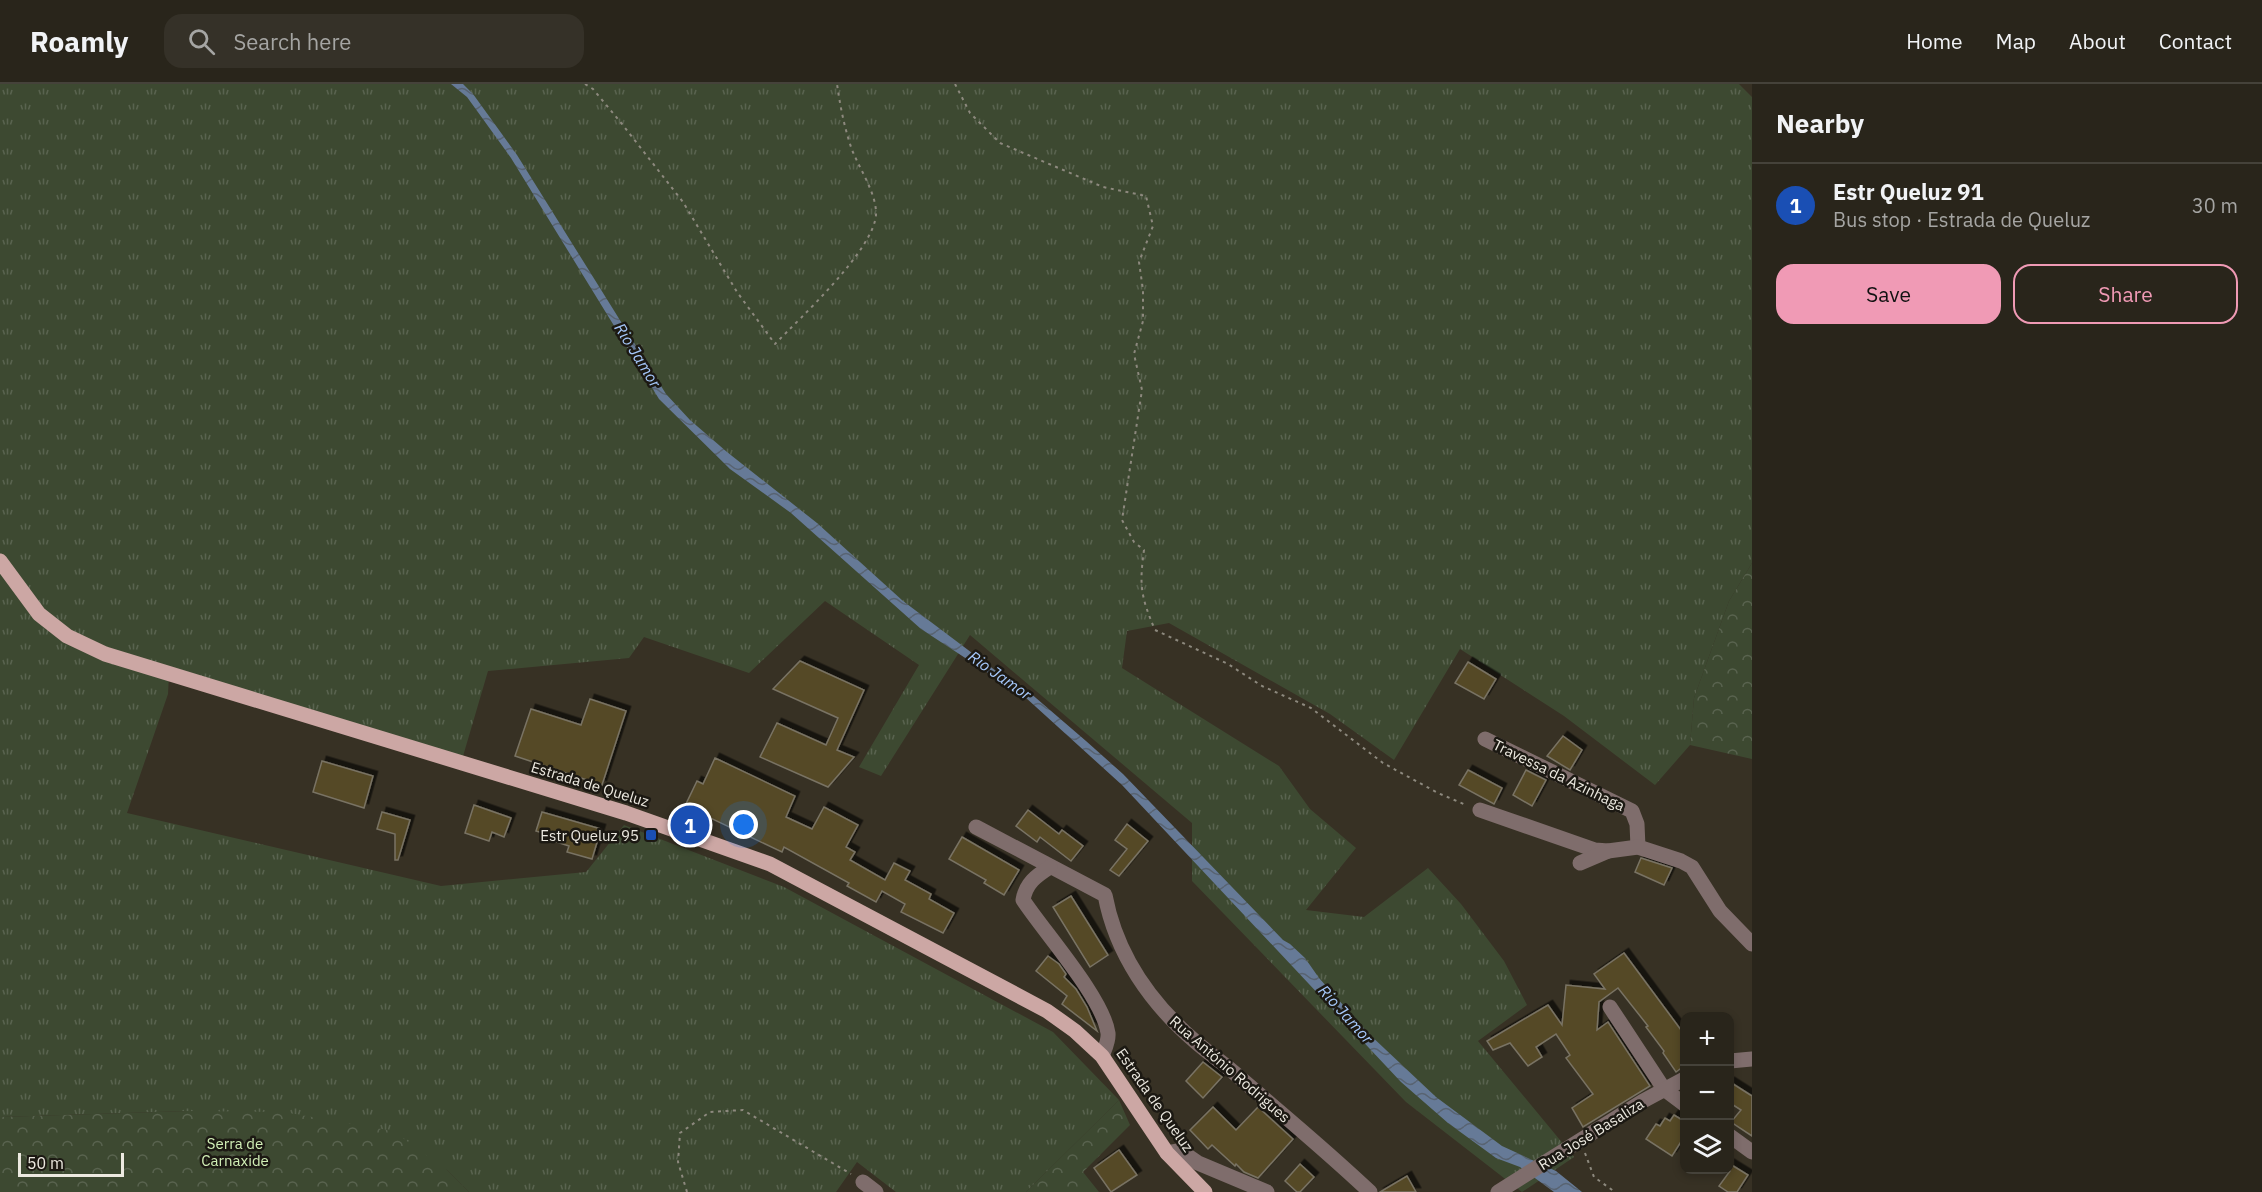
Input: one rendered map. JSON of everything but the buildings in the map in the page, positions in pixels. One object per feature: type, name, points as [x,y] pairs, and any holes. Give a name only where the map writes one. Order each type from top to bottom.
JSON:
[{"type":"main road","name":"Estrada de Queluz","points":[[0,561],[39,614],[67,636],[105,654],[626,813],[770,864],[1047,1011],[1075,1031],[1102,1056],[1167,1153],[1205,1192]]},
{"type":"street","name":"Travessa da Azinhaga","points":[[1485,739],[1632,811],[1637,824],[1638,846]]},
{"type":"street","points":[[1480,810],[1595,850],[1608,851]]},
{"type":"street","name":"Rua António Rodrigues","points":[[976,827],[1105,895],[1108,913],[1120,947],[1137,977],[1185,1032],[1370,1192]]},
{"type":"street","points":[[1580,863],[1608,851],[1638,846],[1681,861],[1692,867],[1720,911],[1752,944]]},
{"type":"street","points":[[1050,867],[1034,878],[1025,888],[1023,900],[1091,994],[1108,1033],[1102,1056]]},
{"type":"street","points":[[1610,1007],[1664,1089],[1680,1101]]},
{"type":"street","points":[[1734,1061],[1752,1059]]},
{"type":"street","name":"Rua José Basaliza","points":[[1498,1192],[1680,1081]]},
{"type":"street","points":[[1734,1139],[1752,1152]]},
{"type":"street","points":[[1167,1153],[1178,1151],[1198,1163],[1267,1192]]},
{"type":"street","points":[[863,1182],[876,1192]]},
{"type":"path","points":[[585,84],[593,89],[683,202],[737,292],[775,344],[820,299],[848,266],[871,232],[876,215],[870,188],[852,148],[842,116],[837,84]]},
{"type":"path","points":[[955,84],[970,113],[1000,143],[1039,158],[1075,177],[1103,187],[1146,196],[1153,226],[1139,262],[1143,290],[1143,321],[1134,354],[1142,390],[1122,519],[1134,542],[1144,550],[1140,581],[1145,606],[1155,630],[1228,664],[1262,686],[1311,708],[1383,763],[1438,793],[1480,810]]},
{"type":"path","points":[[687,1192],[678,1162],[680,1133],[710,1112],[743,1110],[863,1182]]},
{"type":"path","points":[[1580,1141],[1594,1177],[1615,1192]]},
{"type":"green space","points":[[0,84],[1739,84],[1752,97],[1752,563],[1729,601],[1694,698],[1690,745],[1655,785],[1564,716],[1460,649],[1394,760],[1330,714],[1169,623],[1127,631],[1122,668],[1279,766],[1310,809],[1356,848],[1306,910],[1364,917],[1428,868],[1461,904],[1504,961],[1527,1005],[1478,1041],[1574,1157],[1522,1192],[1406,1102],[1192,881],[1192,823],[970,635],[881,776],[859,767],[919,665],[825,601],[749,673],[644,637],[629,658],[488,671],[461,763],[169,674],[168,694],[127,813],[441,886],[586,872],[624,825],[784,887],[1053,1032],[1119,1100],[1026,1192],[896,1192],[857,1162],[836,1192],[469,1192],[447,1170],[188,1111],[0,1117]]},
{"type":"green space","points":[[1752,563],[1752,759],[1690,745],[1694,698],[1729,601]]},
{"type":"green space","points":[[1119,1100],[1130,1125],[1083,1172],[1099,1192],[1026,1192]]},
{"type":"green space","name":"Serra de Carnaxide","points":[[188,1111],[283,1112],[393,1131],[447,1170],[469,1192],[0,1192],[0,1117]]},
{"type":"water","name":"Rio Jamor","points":[[451,84],[463,84],[473,94],[517,155],[666,394],[690,420],[817,523],[903,601],[996,671],[1029,692],[1123,774],[1283,940],[1305,958],[1319,978],[1368,1033],[1436,1097],[1502,1146],[1556,1171],[1582,1192],[1554,1192],[1520,1167],[1496,1158],[1448,1123],[1401,1082],[1122,785],[1025,697],[921,629],[791,513],[730,469],[659,399],[511,158],[467,97]]},
{"type":"place","name":"Estr Queluz 91","points":[[690,825]]},
{"type":"place","name":"Estr Queluz 95","points":[[651,835]]}]
